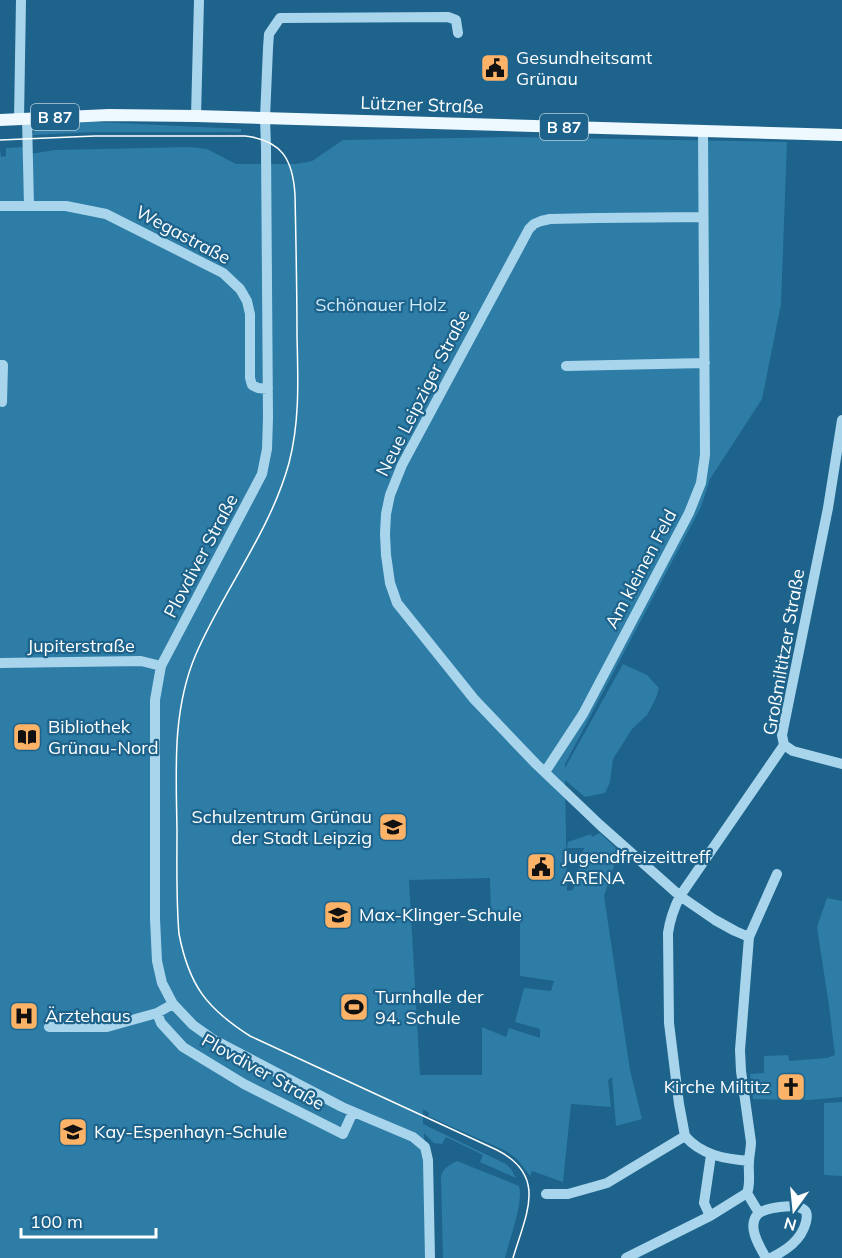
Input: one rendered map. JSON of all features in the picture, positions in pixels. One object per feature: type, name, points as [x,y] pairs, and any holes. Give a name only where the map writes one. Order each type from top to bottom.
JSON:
[{"type":"main road","name":"Lützner Straße","points":[[0,120],[110,115],[196,116],[842,135]]},
{"type":"street","points":[[21,0],[23,119],[29,206]]},
{"type":"street","points":[[196,116],[199,0]]},
{"type":"street","name":"Plovdiver Straße","points":[[430,1258],[428,1160],[424,1147],[413,1137],[353,1112],[214,1040],[193,1025],[173,1004],[162,982],[157,961],[155,919],[155,700],[161,666],[262,474],[267,449],[265,118],[268,34],[280,18],[448,17],[456,20],[458,33]]},
{"type":"street","name":"Am kleinen Feld","points":[[545,772],[583,714],[689,513],[701,483],[705,455],[703,132]]},
{"type":"street","name":"Wegastraße","points":[[0,206],[66,206],[106,214],[223,273],[240,289],[247,302],[250,314],[250,378],[252,385],[267,389]]},
{"type":"street","name":"Neue Leipziger Straße","points":[[703,217],[572,218],[541,220],[534,224],[526,233],[395,479],[386,514],[385,544],[390,583],[398,603],[474,699],[600,825],[680,896],[735,932],[749,937]]},
{"type":"street","points":[[566,366],[705,363]]},
{"type":"street","points":[[0,365],[3,365],[2,402]]},
{"type":"street","name":"Großmiltitzer Straße","points":[[685,1136],[669,1023],[668,933],[680,896],[784,746],[782,735],[826,517],[842,420]]},
{"type":"street","name":"Jupiterstraße","points":[[0,663],[141,661],[161,666]]},
{"type":"street","points":[[784,746],[793,751],[842,764]]},
{"type":"street","points":[[626,1258],[710,1216],[747,1193],[750,1187],[751,1142],[740,1050],[749,937],[777,874]]},
{"type":"street","points":[[49,1027],[107,1027],[157,1013],[173,1004]]},
{"type":"street","name":"Plovdiver Straße","points":[[157,1013],[161,1023],[183,1047],[244,1084],[343,1134],[353,1112]]},
{"type":"street","points":[[546,1194],[568,1194],[607,1183],[685,1136],[711,1155],[749,1161]]},
{"type":"street","points":[[710,1216],[704,1203],[711,1155]]},
{"type":"street","points":[[747,1193],[759,1213]]},
{"type":"street","points":[[793,1206],[806,1211],[807,1218],[805,1227],[795,1242],[786,1250],[769,1258],[757,1240],[753,1227],[759,1213],[793,1206]]},
{"type":"green space","points":[[66,122],[241,129],[241,132],[97,132],[32,135],[43,126]]},
{"type":"green space","name":"Schönauer Holz","points":[[511,137],[787,142],[781,304],[762,399],[710,479],[701,507],[565,764],[565,768],[623,664],[647,675],[659,688],[656,698],[647,715],[632,729],[613,759],[610,782],[605,793],[585,797],[565,780],[567,891],[573,890],[584,848],[567,848],[568,842],[600,833],[619,851],[604,896],[630,1070],[642,1119],[616,1126],[612,1077],[608,1080],[611,1107],[571,1104],[563,1182],[532,1171],[530,1176],[517,1159],[506,1151],[428,1116],[429,1113],[423,1109],[423,1124],[506,1164],[516,1178],[480,1162],[483,1155],[446,1137],[442,1144],[434,1143],[424,1133],[430,1258],[0,1258],[0,149],[1,157],[6,156],[6,148],[23,147],[23,155],[55,150],[190,147],[207,149],[236,164],[296,164],[312,161],[343,140]],"holes":[[[490,878],[491,916],[520,916],[520,976],[554,981],[551,991],[524,988],[515,1022],[540,1029],[540,1038],[509,1028],[506,1037],[482,1027],[482,1075],[420,1075],[409,880]]]},
{"type":"green space","points":[[827,898],[842,901],[842,1097],[809,1100],[753,1099],[750,1074],[764,1073],[764,1056],[788,1055],[789,1061],[827,1058],[835,1055],[817,927]]},
{"type":"green space","points":[[842,1102],[842,1176],[824,1175],[824,1103]]},
{"type":"green space","points":[[457,1161],[519,1186],[518,1211],[505,1258],[443,1258],[441,1177],[449,1165]]},
{"type":"tram line","points":[[0,140],[95,136],[245,136],[258,138],[277,147],[288,162],[292,172],[295,195],[298,384],[293,447],[281,488],[259,537],[207,630],[188,675],[179,718],[176,762],[179,934],[194,981],[211,1005],[235,1026],[250,1036],[497,1150],[513,1160],[523,1172],[528,1184],[529,1197],[513,1258]]},
{"type":"place","name":"Gesundheitsamt Grünau","points":[[495,68]]},
{"type":"place","name":"Bibliothek Grünau-Nord","points":[[27,737]]},
{"type":"place","name":"Schulzentrum Grünau der Stadt Leipzig","points":[[393,827]]},
{"type":"place","name":"Jugendfreizeittreff ARENA","points":[[541,867]]},
{"type":"place","name":"Max-Klinger-Schule","points":[[338,915]]},
{"type":"place","name":"Turnhalle der 94. Schule","points":[[354,1007]]},
{"type":"place","name":"Ärztehaus","points":[[24,1016]]},
{"type":"place","name":"Kirche Miltitz","points":[[791,1087]]},
{"type":"place","name":"Kay-Espenhayn-Schule","points":[[73,1132]]}]
